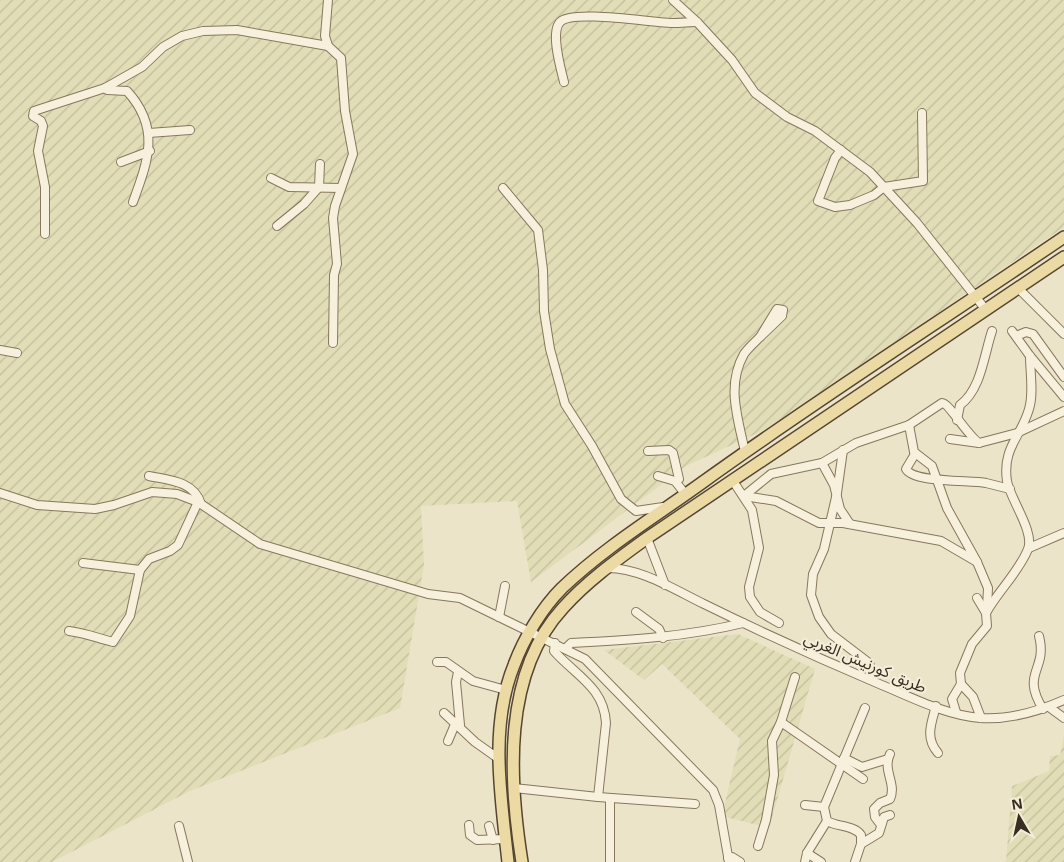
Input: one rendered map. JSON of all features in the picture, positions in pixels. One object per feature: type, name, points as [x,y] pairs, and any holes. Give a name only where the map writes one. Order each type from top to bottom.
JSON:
[{"type":"main road","points":[[508,862],[499,759],[502,702],[514,665],[529,632],[561,590],[622,538],[745,452],[1064,238]]},
{"type":"main road","points":[[522,862],[514,788],[513,745],[520,694],[526,668],[543,637],[562,609],[606,568],[648,538],[1064,257]]},
{"type":"street","points":[[328,0],[325,36],[328,46],[341,58],[344,111],[353,154],[333,218],[337,264],[334,275],[333,343]]},
{"type":"street","points":[[673,0],[697,22],[732,60],[755,93],[787,117],[815,132],[870,172],[917,223],[986,310]]},
{"type":"street","points":[[564,82],[558,55],[556,29],[561,21],[571,17],[595,17],[673,23],[697,22]]},
{"type":"street","points":[[45,234],[45,187],[38,151],[43,126],[33,114],[39,107],[79,98],[105,88],[142,67],[163,47],[182,36],[203,31],[237,30],[328,46]]},
{"type":"street","points":[[105,88],[107,90],[127,90],[137,105],[149,133],[150,151],[133,202]]},
{"type":"street","points":[[841,150],[835,158],[818,201],[835,207],[850,205],[868,198],[884,187],[923,181],[922,113]]},
{"type":"street","points":[[149,133],[190,130]]},
{"type":"street","points":[[121,162],[150,151]]},
{"type":"street","points":[[276,226],[304,204],[319,187],[320,164]]},
{"type":"street","points":[[271,178],[289,187],[341,188]]},
{"type":"street","points":[[503,188],[538,230],[543,270],[544,311],[550,350],[565,404],[592,446],[621,500],[636,511],[672,504]]},
{"type":"street","points":[[1018,288],[1064,334]]},
{"type":"street","points":[[958,420],[960,405],[971,398],[978,382],[992,331]]},
{"type":"street","points":[[1064,377],[1033,334],[1026,332],[1014,334],[1064,397]]},
{"type":"street","points":[[745,452],[733,388],[737,370],[745,352],[760,337]]},
{"type":"street","points":[[0,350],[17,353]]},
{"type":"street","points":[[1029,548],[1027,531],[1010,489],[1006,460],[1029,409],[1031,389],[1030,356]]},
{"type":"street","points":[[744,496],[771,474],[822,463],[856,443],[909,425],[942,402],[949,406],[966,433],[978,443]]},
{"type":"street","points":[[950,439],[978,443],[1017,433],[1064,412]]},
{"type":"street","points":[[909,425],[916,454],[928,462],[939,480],[947,508],[977,562],[988,588],[987,626],[972,644],[960,673],[961,684],[952,699],[956,712]]},
{"type":"street","points":[[648,451],[669,450],[673,453],[679,479],[675,481]]},
{"type":"street","points":[[843,450],[837,493],[824,548],[811,584],[812,601],[819,617],[831,634],[867,659],[872,671],[871,680]]},
{"type":"street","points":[[916,454],[906,467],[908,473],[939,480],[985,483],[1010,489]]},
{"type":"street","points":[[822,463],[837,493],[840,509],[850,524]]},
{"type":"street","points":[[149,476],[182,483],[193,490],[199,503]]},
{"type":"street","points":[[658,476],[675,481],[686,495]]},
{"type":"street","points":[[732,481],[744,496],[753,514],[759,548],[749,587],[750,597],[760,612],[778,622]]},
{"type":"street","points":[[0,493],[37,505],[86,509],[114,505],[152,492],[177,494],[199,503],[260,544],[428,594],[460,598],[543,637],[585,659],[713,790],[719,805],[728,860],[732,857],[740,862]]},
{"type":"street","points":[[744,496],[776,501],[813,521],[850,524],[941,541],[977,562]]},
{"type":"street","points":[[69,631],[90,634],[99,639],[113,642],[130,616],[140,570],[149,560],[170,551],[178,544],[199,503]]},
{"type":"street","points":[[986,613],[1029,548],[1064,534]]},
{"type":"street","points":[[648,538],[665,585]]},
{"type":"street","points":[[83,563],[140,570]]},
{"type":"street","name":"طريق كورنيش الغربي","points":[[606,568],[620,568],[665,585],[743,623],[871,680],[956,712],[981,718],[1014,718],[1064,700]]},
{"type":"street","points":[[499,617],[504,586]]},
{"type":"street","points":[[977,598],[986,613]]},
{"type":"street","points":[[636,612],[659,629],[664,638]]},
{"type":"street","points":[[565,649],[571,643],[664,638],[743,623]]},
{"type":"street","points":[[1039,636],[1043,650],[1040,663],[1034,670],[1032,680],[1034,691],[1046,708],[1064,718]]},
{"type":"street","points":[[555,643],[554,651],[594,688],[605,710],[606,723],[598,798]]},
{"type":"street","points":[[437,662],[446,662],[473,681],[506,690]]},
{"type":"street","points":[[448,741],[458,724],[456,682],[458,672]]},
{"type":"street","points":[[758,846],[766,820],[774,775],[772,741],[781,722],[796,677]]},
{"type":"street","points":[[961,684],[974,698],[981,718]]},
{"type":"street","points":[[936,706],[928,735],[938,753]]},
{"type":"street","points":[[805,862],[807,853],[827,821],[824,807],[865,708]]},
{"type":"street","points":[[444,713],[458,724],[475,742],[499,759]]},
{"type":"street","points":[[781,722],[842,761],[863,779]]},
{"type":"street","points":[[842,761],[862,767],[873,765],[889,757],[888,775],[893,793],[890,799],[880,803],[874,809],[875,817],[881,825]]},
{"type":"street","points":[[514,788],[598,798],[695,804]]},
{"type":"street","points":[[610,798],[610,862]]},
{"type":"street","points":[[805,805],[824,807]]},
{"type":"street","points":[[861,844],[879,833],[884,817],[890,815]]},
{"type":"street","points":[[827,821],[834,825],[859,831],[861,834],[861,844],[855,862]]},
{"type":"street","points":[[469,825],[470,835],[477,840],[506,839]]},
{"type":"street","points":[[179,826],[188,862]]},
{"type":"street","points":[[489,826],[492,840]]},
{"type":"street","points":[[807,853],[821,862]]},
{"type":"shaded area","points":[[0,0],[1064,0],[1064,227],[764,430],[686,466],[531,582],[517,501],[421,506],[424,565],[400,708],[190,791],[52,862],[0,862]]},
{"type":"shaded area","points":[[738,634],[815,669],[769,828],[722,816],[740,739],[662,664],[644,680],[604,650]]},
{"type":"shaded area","points":[[1064,736],[1064,862],[1006,862],[1012,786],[1049,771],[1050,756],[1060,755]]}]
